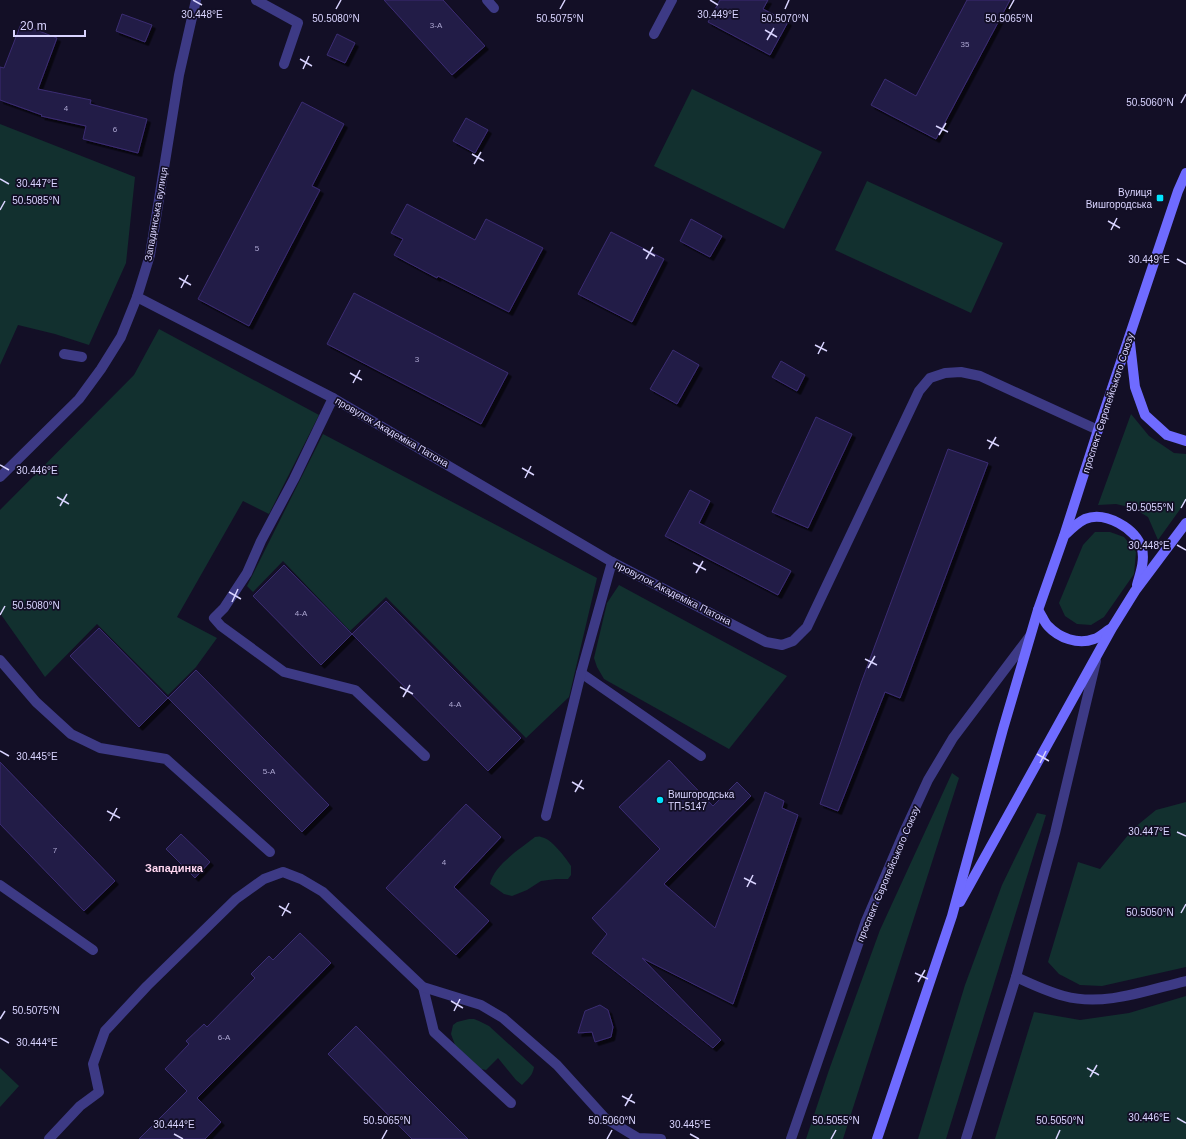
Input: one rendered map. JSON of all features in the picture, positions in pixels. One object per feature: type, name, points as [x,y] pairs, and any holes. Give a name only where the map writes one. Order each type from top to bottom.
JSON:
[{"type":"main road","name":"проспект Європейського Союзу","points":[[877,1139],[952,916],[1003,729],[1038,610],[1130,339],[1178,191],[1186,173]]},
{"type":"main road","points":[[1130,339],[1135,387],[1145,415],[1168,435],[1186,441]]},
{"type":"main road","points":[[1064,536],[1074,526],[1086,519],[1101,517],[1120,523],[1134,535],[1142,549],[1142,566],[1135,591]]},
{"type":"main road","name":"проспект Європейського Союзу","points":[[952,916],[1112,628],[1135,591],[1186,523]]},
{"type":"main road","points":[[1038,610],[1048,626],[1070,640],[1082,642],[1094,639],[1112,628]]},
{"type":"street","name":"Западинська вулиця","points":[[0,477],[79,399],[101,369],[120,337],[137,297],[150,255],[179,75],[196,0]]},
{"type":"street","points":[[256,0],[298,24],[284,64]]},
{"type":"street","points":[[487,0],[494,8]]},
{"type":"street","points":[[654,34],[672,0]]},
{"type":"street","name":"провулок Академіка Патона","points":[[137,297],[333,398],[612,562],[766,642],[782,645],[793,641],[807,627],[919,390],[930,378],[945,373],[961,372],[980,376],[1098,430]]},
{"type":"street","points":[[64,354],[82,357]]},
{"type":"street","points":[[333,398],[294,479],[261,541],[247,573],[224,608],[214,618],[221,626],[284,672],[355,690],[425,756]]},
{"type":"street","points":[[546,816],[581,673],[612,562]]},
{"type":"street","name":"проспект Європейського Союзу","points":[[791,1139],[866,921],[928,780],[953,738],[1031,634]]},
{"type":"street","name":"проспект Європейського Союзу","points":[[966,1139],[1016,977],[1055,833],[1097,654]]},
{"type":"street","points":[[0,660],[36,702],[71,734],[100,748],[166,759],[270,852]]},
{"type":"street","points":[[581,673],[701,756]]},
{"type":"street","points":[[49,1139],[80,1106],[99,1092],[92,1064],[105,1031],[147,986],[236,899],[264,879],[283,872],[301,879],[323,892],[423,987],[481,1005],[503,1018],[557,1065],[605,1118],[638,1138],[661,1139]]},
{"type":"street","points":[[0,885],[92,950]]},
{"type":"street","points":[[1016,977],[1065,996],[1088,1000],[1113,998],[1186,981]]},
{"type":"street","points":[[423,987],[434,1032],[511,1103]]},
{"type":"green space","points":[[692,89],[822,152],[784,229],[654,166]]},
{"type":"green space","points":[[0,124],[135,177],[126,263],[89,345],[55,334],[18,325],[0,365]]},
{"type":"green space","points":[[867,181],[1003,243],[971,313],[835,250]]},
{"type":"green space","points":[[159,329],[319,415],[269,514],[243,501],[177,617],[217,638],[196,667],[168,695],[97,624],[45,677],[2,616],[0,610],[0,510],[134,375]]},
{"type":"green space","points":[[1131,414],[1149,436],[1174,453],[1186,454],[1186,501],[1158,540],[1148,517],[1133,508],[1116,504],[1098,505]]},
{"type":"green space","points":[[323,434],[597,578],[569,697],[526,738],[386,597],[350,631],[283,561],[253,592],[247,586]]},
{"type":"green space","points":[[1095,532],[1110,532],[1124,537],[1136,552],[1134,574],[1104,617],[1091,625],[1077,624],[1065,616],[1059,603],[1083,545]]},
{"type":"green space","points":[[619,585],[787,676],[729,749],[604,679],[594,658],[607,603]]},
{"type":"green space","points":[[952,773],[959,778],[843,1139],[806,1139],[829,1070],[880,930]]},
{"type":"green space","points":[[1186,802],[1186,967],[1102,986],[1080,985],[1059,974],[1048,962],[1078,862],[1100,869],[1134,828],[1156,810]]},
{"type":"green space","points":[[1037,813],[1046,815],[946,1139],[918,1139],[965,985],[1002,885]]},
{"type":"green space","points":[[535,837],[545,838],[562,854],[571,866],[571,875],[568,879],[541,881],[527,890],[512,896],[504,894],[490,884],[492,877],[502,864]]},
{"type":"green space","points":[[1186,996],[1186,1139],[995,1139],[1034,1012],[1080,1020],[1129,1013]]},
{"type":"green space","points":[[474,1019],[489,1026],[534,1067],[531,1075],[522,1085],[498,1058],[486,1070],[481,1069],[455,1045],[451,1034],[453,1025],[457,1022]]},
{"type":"green space","points":[[0,1068],[19,1086],[0,1107]]},
{"type":"building","points":[[384,0],[443,0],[485,46],[452,75]]},
{"type":"building","points":[[720,0],[768,0],[763,9],[788,22],[770,55],[708,22]]},
{"type":"building","points":[[967,0],[1010,0],[936,139],[871,105],[885,79],[916,96]]},
{"type":"building","points":[[122,14],[152,25],[145,42],[116,31]]},
{"type":"building","points":[[21,24],[57,38],[38,89],[91,100],[90,104],[147,119],[138,153],[83,139],[86,126],[41,116],[42,115],[0,100],[0,67],[4,68]]},
{"type":"building","points":[[337,34],[355,43],[345,63],[327,55]]},
{"type":"building","points":[[302,102],[344,124],[312,186],[320,190],[249,326],[198,299]]},
{"type":"building","points":[[466,118],[488,130],[475,153],[453,141]]},
{"type":"building","points":[[407,204],[475,240],[486,219],[543,248],[509,312],[438,276],[437,278],[394,255],[403,239],[391,233]]},
{"type":"building","points":[[691,219],[722,236],[710,257],[680,241]]},
{"type":"building","points":[[611,232],[664,259],[632,322],[578,294]]},
{"type":"building","points":[[354,293],[508,373],[481,424],[327,344]]},
{"type":"building","points":[[673,350],[699,365],[677,404],[650,389]]},
{"type":"building","points":[[781,361],[805,375],[797,391],[772,377]]},
{"type":"building","points":[[816,417],[852,434],[808,528],[772,512]]},
{"type":"building","points":[[948,449],[988,463],[900,698],[885,692],[838,811],[820,804],[861,683]]},
{"type":"building","points":[[690,490],[710,501],[699,523],[791,571],[778,595],[665,536]]},
{"type":"building","points":[[284,565],[352,634],[321,665],[253,596]]},
{"type":"building","points":[[386,601],[521,738],[488,771],[352,634]]},
{"type":"building","points":[[99,628],[168,698],[139,727],[70,656]]},
{"type":"building","points":[[196,670],[329,805],[302,832],[168,698]]},
{"type":"building","points":[[669,760],[713,806],[737,782],[751,796],[664,884],[715,928],[765,792],[784,801],[782,808],[798,815],[733,1004],[642,958],[721,1040],[713,1048],[592,953],[607,934],[592,918],[660,849],[619,807]]},
{"type":"building","points":[[0,762],[115,881],[84,911],[0,824]]},
{"type":"building","points":[[466,804],[501,837],[454,887],[489,921],[456,955],[386,888]]},
{"type":"building","points":[[181,834],[210,862],[195,878],[166,849]]},
{"type":"building","points":[[300,933],[331,963],[197,1098],[221,1122],[205,1139],[139,1139],[187,1091],[165,1069],[189,1044],[186,1041],[204,1024],[207,1027],[255,978],[251,974],[269,956],[273,960]]},
{"type":"building","points":[[600,1005],[608,1010],[613,1027],[611,1037],[595,1042],[592,1032],[578,1033],[585,1011]]},
{"type":"building","points":[[356,1026],[468,1139],[412,1139],[328,1054]]},
{"type":"place","name":"Вулиця Вишгородська","points":[[1160,198]]},
{"type":"place","name":"Вишгородська ТП-5147","points":[[660,800]]},
{"type":"district","name":"Западинка","points":[[174,868]]}]
